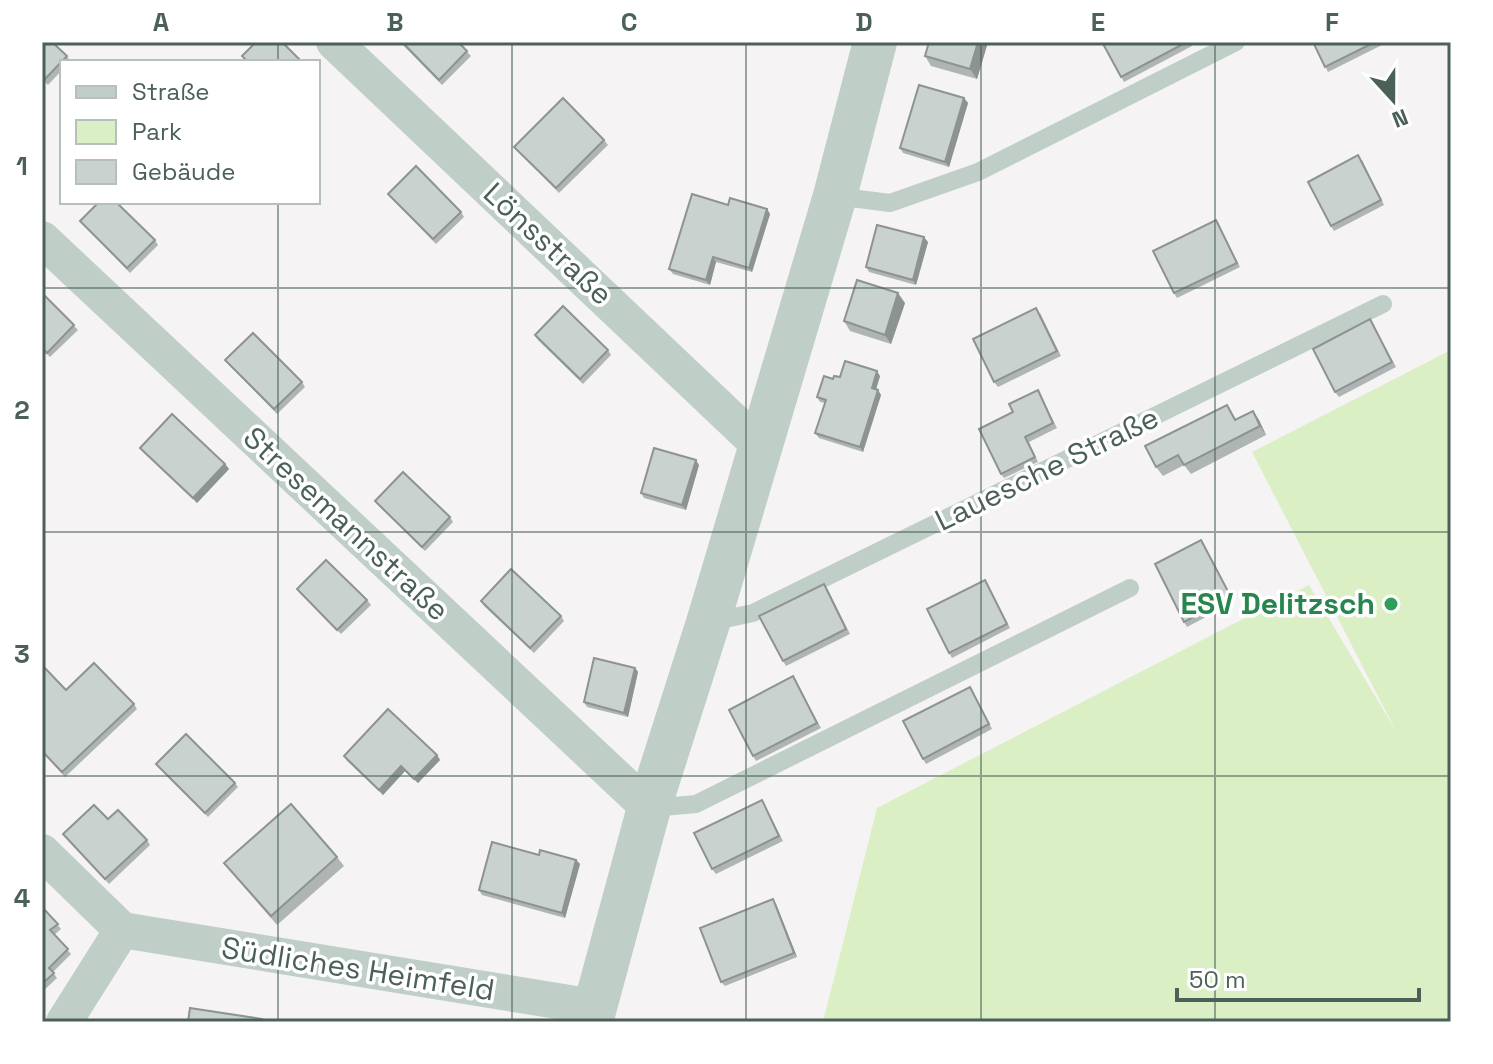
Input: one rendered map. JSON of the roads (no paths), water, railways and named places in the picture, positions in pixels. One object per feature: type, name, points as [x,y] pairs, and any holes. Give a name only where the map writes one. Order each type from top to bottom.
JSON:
[{"type":"street","name":"Lönsstraße","points":[[334,42],[761,447]]},
{"type":"street","points":[[593,1014],[649,808],[708,623],[835,196],[875,42]]},
{"type":"street","name":"Stresemannstraße","points":[[42,239],[649,808]]},
{"type":"street","points":[[42,852],[122,930],[64,1022]]},
{"type":"street","name":"Südliches Heimfeld","points":[[122,930],[593,1014]]},
{"type":"lane","points":[[835,196],[890,203],[978,172],[1236,42]]},
{"type":"lane","name":"Lauesche Straße","points":[[708,623],[753,613],[1383,304]]},
{"type":"lane","points":[[649,808],[696,804],[1130,588]]},
{"type":"place","name":"ESV Delitzsch","points":[[1391,604]]}]
